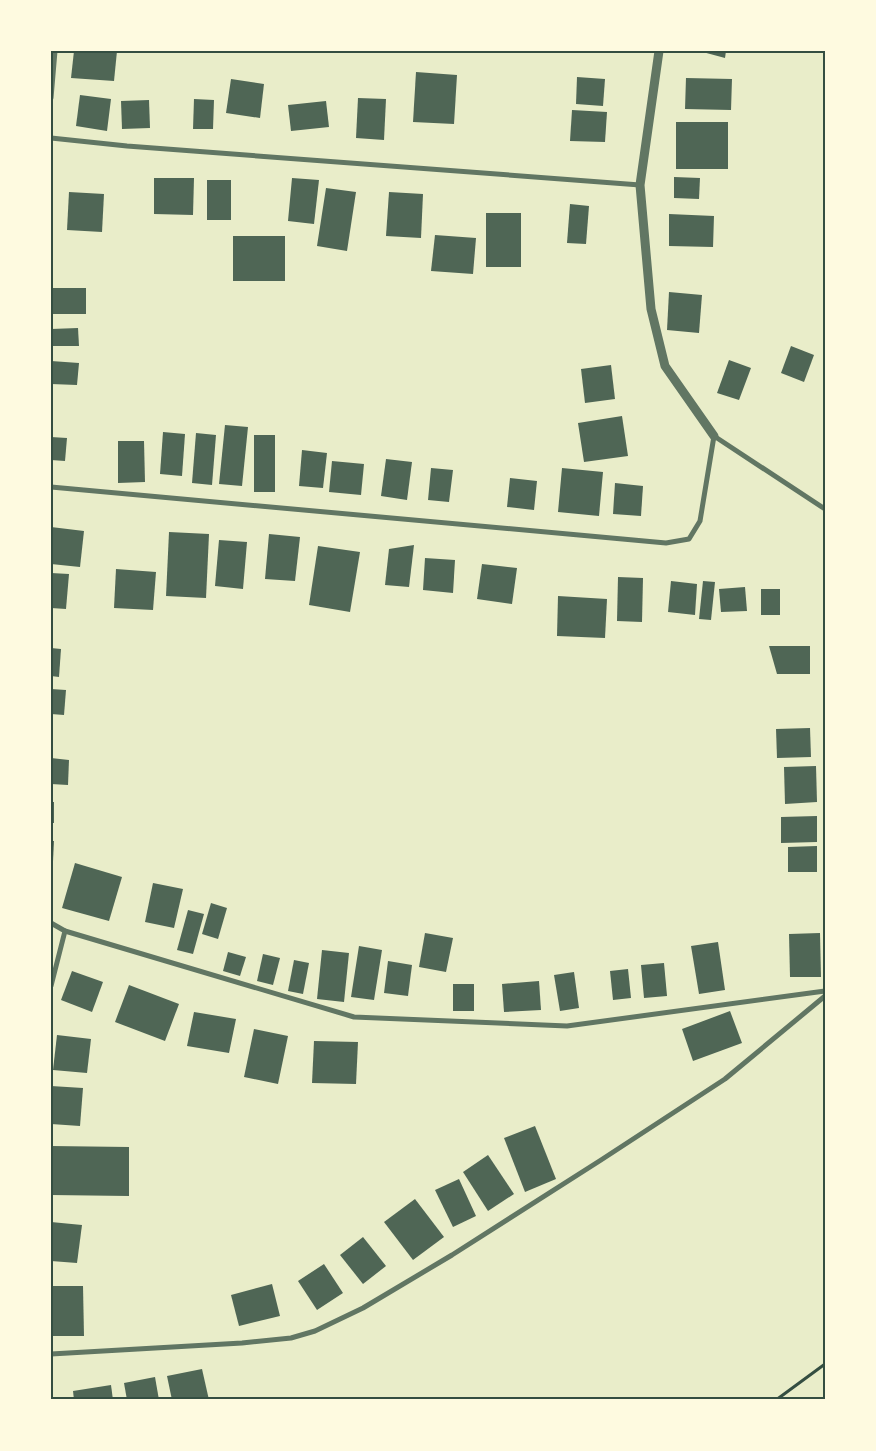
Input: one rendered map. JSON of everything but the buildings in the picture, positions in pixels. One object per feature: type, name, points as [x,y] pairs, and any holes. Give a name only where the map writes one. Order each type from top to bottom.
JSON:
[{"type":"street","points":[[51,98],[55,51]]},
{"type":"street","points":[[659,51],[640,185],[651,309],[665,366],[714,436],[825,509]]},
{"type":"street","points":[[51,138],[127,146],[640,185]]},
{"type":"street","points":[[51,487],[666,543],[689,539],[700,522],[714,436]]},
{"type":"street","points":[[51,923],[65,931],[354,1017],[567,1026],[825,991]]},
{"type":"street","points":[[51,986],[65,931]]},
{"type":"street","points":[[51,1354],[242,1343],[290,1338],[315,1331],[363,1308],[452,1254],[725,1079],[825,996]]},
{"type":"path","points":[[776,1400],[825,1364]]}]
